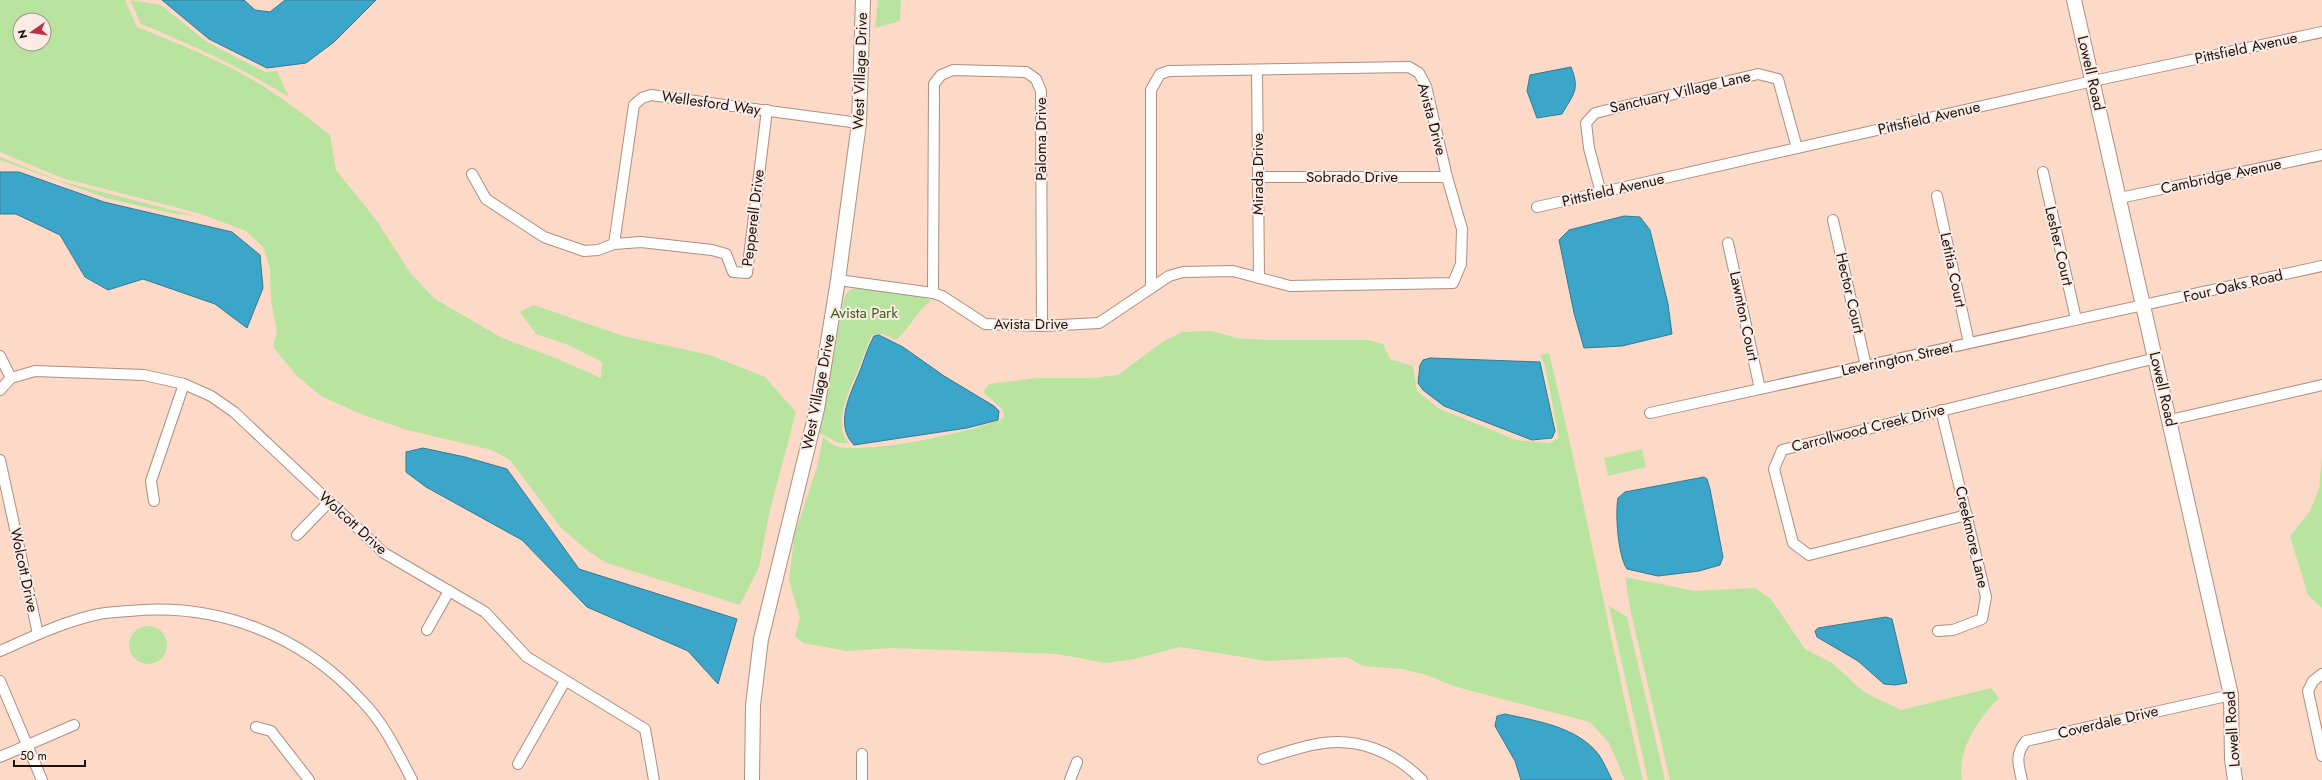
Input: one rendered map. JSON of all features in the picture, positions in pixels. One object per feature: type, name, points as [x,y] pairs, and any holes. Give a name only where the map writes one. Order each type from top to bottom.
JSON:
[{"type":"street","name":"West Village Drive","points":[[752,780],[753,705],[761,639],[817,409],[838,280],[859,123],[863,0]]},
{"type":"street","name":"Lowell Road","points":[[2074,0],[2120,198],[2231,695],[2232,759],[2235,780]]},
{"type":"street","name":"Pittsfield Avenue","points":[[1537,207],[2093,81],[2322,32]]},
{"type":"street","name":"Avista Drive","points":[[838,280],[933,292],[942,296],[985,324],[1042,326],[1099,323],[1169,276],[1183,272],[1233,271],[1290,286],[1453,283],[1461,264],[1462,229],[1447,177],[1426,86],[1419,73],[1408,67],[1169,71],[1160,74],[1151,90],[1150,288]]},
{"type":"street","name":"Paloma Drive","points":[[933,292],[934,84],[941,75],[953,70],[1026,72],[1036,79],[1041,91],[1042,326]]},
{"type":"street","name":"Mirada Drive","points":[[1257,70],[1258,278]]},
{"type":"street","name":"Sanctuary Village Lane","points":[[1601,192],[1590,148],[1586,123],[1595,113],[1732,79],[1758,74],[1778,79],[1783,91],[1797,148]]},
{"type":"street","name":"Wellesford Way","points":[[614,244],[634,105],[642,98],[651,95],[859,123]]},
{"type":"street","name":"Pepperell Drive","points":[[472,174],[486,199],[544,237],[584,251],[598,250],[614,244],[641,242],[712,250],[726,254],[733,272],[747,273],[767,110]]},
{"type":"street","name":"Cambridge Avenue","points":[[2120,198],[2322,155]]},
{"type":"street","name":"Lesher Court","points":[[2043,172],[2076,320]]},
{"type":"street","name":"Sobrado Drive","points":[[1258,177],[1447,177]]},
{"type":"street","name":"Letitia Court","points":[[1937,196],[1969,343]]},
{"type":"street","name":"Hector Court","points":[[1833,220],[1866,366]]},
{"type":"street","name":"Lawnton Court","points":[[1728,243],[1760,389]]},
{"type":"street","name":"Four Oaks Road","points":[[2144,306],[2322,266]]},
{"type":"street","name":"Leverington Street","points":[[1650,413],[2144,306]]},
{"type":"street","points":[[0,356],[11,378],[0,390]]},
{"type":"street","name":"Carrollwood Creek Drive","points":[[1967,515],[1809,555],[1793,543],[1774,469],[1782,450],[2156,358]]},
{"type":"street","name":"Wolcott Drive","points":[[11,378],[35,372],[144,375],[184,384],[211,396],[234,412],[328,502],[384,552],[484,612],[527,657],[645,729],[654,780]]},
{"type":"street","points":[[154,501],[151,481],[184,384]]},
{"type":"street","points":[[2170,420],[2322,385]]},
{"type":"street","name":"Creekmore Lane","points":[[1938,631],[1953,630],[1982,619],[1986,597],[1941,410]]},
{"type":"street","name":"Wolcott Drive","points":[[0,460],[38,634]]},
{"type":"street","points":[[297,535],[328,502]]},
{"type":"street","points":[[427,630],[449,591]]},
{"type":"street","points":[[0,651],[38,634],[99,614],[160,608],[221,615],[281,638],[325,666],[363,701],[394,744],[412,780]]},
{"type":"street","points":[[2322,674],[2313,681],[2308,691],[2322,756]]},
{"type":"street","points":[[0,681],[42,780]]},
{"type":"street","points":[[518,764],[565,681]]},
{"type":"street","name":"Coverdale Drive","points":[[2022,780],[2017,760],[2019,750],[2026,741],[2231,695]]},
{"type":"street","points":[[0,757],[74,725]]},
{"type":"street","points":[[256,727],[271,731],[309,780]]},
{"type":"street","points":[[1263,759],[1317,743],[1351,742],[1383,750],[1409,766],[1422,780]]},
{"type":"street","points":[[862,754],[862,780]]},
{"type":"street","points":[[1070,780],[1077,762]]},
{"type":"green space","points":[[0,0],[125,0],[137,27],[212,58],[274,93],[330,135],[336,170],[377,221],[411,274],[435,299],[502,338],[558,359],[601,378],[602,362],[566,344],[536,334],[520,312],[534,305],[623,336],[710,355],[765,377],[796,412],[769,514],[759,567],[740,605],[607,563],[589,552],[561,528],[510,460],[492,450],[407,430],[361,414],[321,396],[297,376],[273,347],[277,332],[271,301],[270,268],[263,247],[246,231],[198,213],[62,178],[0,152]]},
{"type":"green space","points":[[130,0],[161,5],[207,42],[265,72],[277,71],[289,97],[253,76],[179,40],[141,24]]},
{"type":"green space","points":[[878,0],[901,0],[900,21],[875,28]]},
{"type":"green space","points":[[0,157],[60,181],[195,216],[171,213],[106,198],[0,160]]},
{"type":"green space","name":"Avista Park","points":[[857,288],[922,296],[931,301],[921,310],[901,336],[896,340],[883,334],[872,335],[844,407],[842,426],[844,435],[849,443],[841,443],[819,433],[844,299],[849,291]]},
{"type":"green space","points":[[1212,331],[1237,338],[1266,340],[1369,340],[1383,344],[1390,359],[1413,366],[1417,391],[1438,408],[1516,440],[1549,443],[1559,438],[1545,366],[1540,355],[1549,353],[1574,460],[1643,780],[1625,780],[1609,743],[1590,722],[1453,686],[1427,675],[1402,669],[1363,666],[1346,657],[1267,661],[1180,647],[1134,659],[1106,663],[1057,654],[890,648],[847,651],[803,643],[795,636],[800,618],[789,581],[794,536],[817,467],[823,437],[835,446],[850,448],[871,447],[920,441],[969,430],[1004,418],[1003,410],[983,392],[989,384],[1037,378],[1092,378],[1118,375],[1164,341],[1182,332]]},
{"type":"green space","points":[[1642,449],[1646,467],[1608,476],[1604,458]]},
{"type":"green space","points":[[2322,456],[2322,608],[2308,595],[2290,536],[2310,511],[2319,489]]},
{"type":"green space","points":[[1625,577],[1695,591],[1755,588],[1771,599],[1805,649],[1832,663],[1864,692],[1901,710],[1991,688],[1999,698],[1977,725],[1966,746],[1961,769],[1962,780],[1670,780],[1631,613]]},
{"type":"green space","points":[[1609,606],[1627,617],[1665,780],[1648,780]]},
{"type":"green space","points":[[144,626],[152,626],[162,631],[166,638],[166,652],[162,659],[152,664],[144,664],[134,659],[132,656],[129,649],[129,641],[134,631],[137,629]]},
{"type":"water","points":[[162,0],[244,0],[255,10],[270,12],[285,0],[376,0],[334,42],[306,63],[267,68],[209,39]]},
{"type":"water","points":[[1571,67],[1574,75],[1575,86],[1572,96],[1562,114],[1537,118],[1527,91],[1530,75]]},
{"type":"water","points":[[0,172],[19,172],[104,202],[232,232],[260,255],[263,288],[247,328],[215,304],[143,279],[108,290],[85,277],[60,235],[16,214],[0,214]]},
{"type":"water","points":[[1624,216],[1640,217],[1650,230],[1668,304],[1672,334],[1622,346],[1584,348],[1574,313],[1559,240],[1569,230]]},
{"type":"water","points":[[879,335],[903,347],[944,376],[994,406],[999,411],[998,420],[967,428],[854,445],[848,436],[845,427],[846,407],[870,344],[874,336]]},
{"type":"water","points":[[1430,358],[1540,362],[1555,431],[1552,438],[1532,440],[1444,406],[1423,390],[1418,383],[1420,365],[1423,360]]},
{"type":"water","points":[[423,448],[465,457],[507,469],[579,569],[737,619],[718,684],[688,651],[587,607],[522,540],[426,487],[406,472],[406,452]]},
{"type":"water","points":[[1704,477],[1707,479],[1710,489],[1723,557],[1720,565],[1699,571],[1658,576],[1627,569],[1621,555],[1619,545],[1617,514],[1618,498],[1625,492]]},
{"type":"water","points":[[1886,617],[1892,619],[1907,683],[1895,685],[1884,684],[1858,661],[1817,637],[1815,631],[1818,628]]},
{"type":"water","points":[[1505,714],[1530,719],[1556,727],[1580,738],[1590,745],[1599,755],[1612,780],[1521,780],[1515,761],[1495,726],[1497,716]]}]
